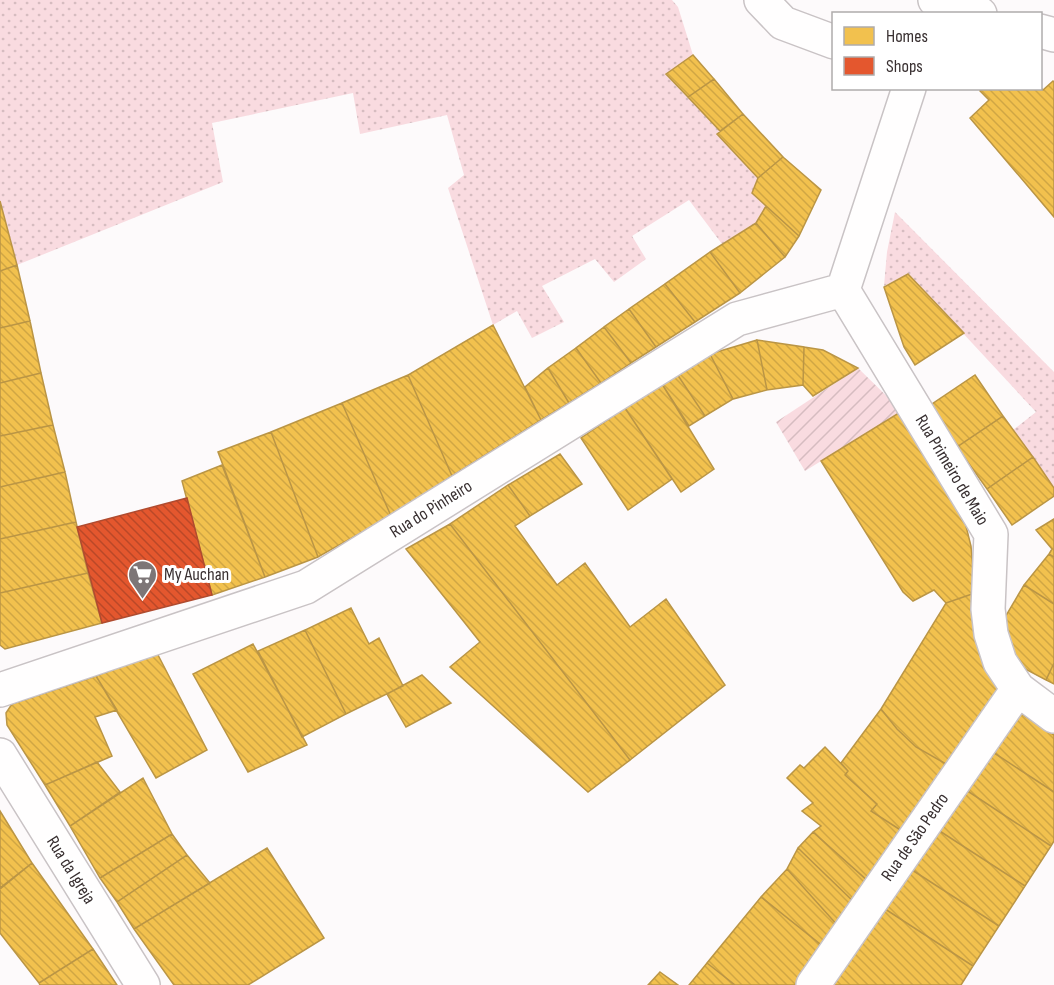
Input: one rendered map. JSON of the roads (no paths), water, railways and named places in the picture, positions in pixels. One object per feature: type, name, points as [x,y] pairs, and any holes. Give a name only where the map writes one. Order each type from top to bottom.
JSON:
[{"type":"street","points":[[761,0],[783,23],[832,41]]},
{"type":"street","points":[[934,0],[973,12]]},
{"type":"street","points":[[843,290],[908,90]]},
{"type":"street","name":"Rua Primeiro de Maio","points":[[843,290],[991,534],[988,609],[991,634],[1000,662],[1018,689],[1054,716]]},
{"type":"street","name":"Rua do Pinheiro","points":[[0,690],[306,587],[737,319],[843,290]]},
{"type":"street","name":"Rua de São Pedro","points":[[813,985],[1018,689]]},
{"type":"street","name":"Rua da Igreja","points":[[0,755],[143,985]]},
{"type":"place","name":"My Auchan","points":[[143,600]]}]
